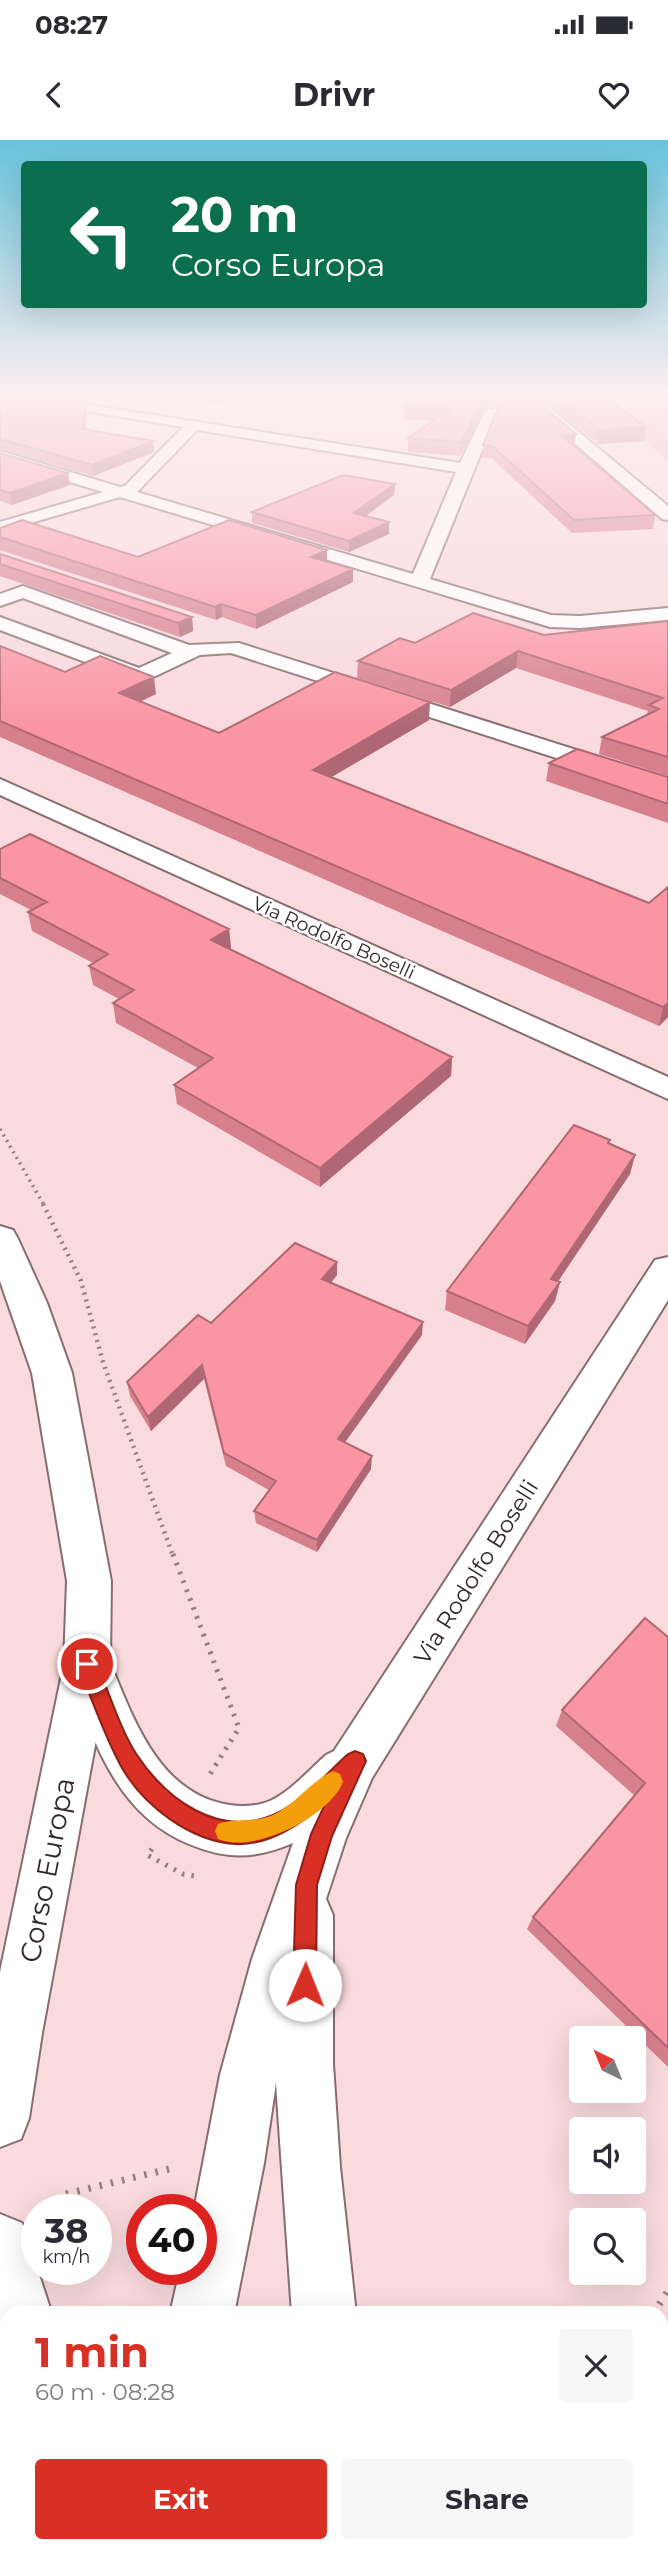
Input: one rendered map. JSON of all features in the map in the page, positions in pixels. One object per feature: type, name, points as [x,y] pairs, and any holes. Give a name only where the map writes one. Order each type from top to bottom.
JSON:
[{"type":"street","points":[[0,527],[84,504]]},
{"type":"street","points":[[158,504],[558,622],[668,614]]},
{"type":"street","points":[[420,581],[451,504]]},
{"type":"street","points":[[0,600],[23,592],[190,652]]},
{"type":"street","points":[[0,623],[140,676],[196,649],[232,647],[668,787]]},
{"type":"street","points":[[212,628],[225,632],[232,647]]},
{"type":"street","name":"Via Rodolfo Boselli","points":[[0,786],[668,1089]]},
{"type":"street","name":"Corso Europa","points":[[0,1239],[28,1303],[52,1373],[89,1581],[87,1664],[14,2033],[0,2118]]},
{"type":"street","name":"Via Rodolfo Boselli","points":[[204,2306],[234,2163],[249,2075],[279,1959],[322,1834],[355,1761],[668,1270]]},
{"type":"street","name":"Corso Europa","points":[[87,1664],[129,1761],[152,1790],[179,1814],[212,1829],[236,1833],[259,1830],[281,1822],[305,1807],[355,1761]]},
{"type":"street","name":"Via Rodolfo Boselli","points":[[306,1885],[304,2064],[310,2167],[323,2306]]},
{"type":"street","points":[[0,2245],[4,2270],[17,2306]]},
{"type":"path","points":[[0,1129],[45,1208],[80,1281],[103,1362],[239,1728],[208,1778]]},
{"type":"path","points":[[160,1838],[147,1855],[183,1874],[206,1879]]},
{"type":"path","points":[[66,2194],[192,2164]]},
{"type":"path","points":[[658,2306],[668,2291]]},
{"type":"building","points":[[273,504],[367,504],[354,513],[389,522],[349,541],[252,512]]},
{"type":"building","points":[[556,504],[642,504],[655,515],[574,520]]},
{"type":"building","points":[[22,520],[138,557],[229,520],[327,550],[311,557],[353,569],[256,615],[221,604],[215,607],[0,537],[0,528]]},
{"type":"building","points":[[0,554],[192,617],[178,623],[0,564]]},
{"type":"building","points":[[473,613],[544,635],[668,621],[668,757],[602,737],[659,709],[649,705],[663,698],[518,651],[451,690],[358,661],[400,638],[415,643]]},
{"type":"building","points":[[0,646],[65,672],[100,656],[154,677],[119,693],[219,733],[335,672],[430,702],[313,770],[649,903],[668,887],[668,1003],[663,1007],[0,721]]},
{"type":"building","points":[[577,749],[668,777],[668,804],[549,763]]},
{"type":"building","points":[[30,834],[229,929],[211,940],[452,1057],[320,1168],[174,1085],[213,1058],[113,1003],[134,990],[89,966],[108,954],[28,912],[47,902],[0,878],[0,849]]},
{"type":"building","points":[[574,1125],[610,1140],[608,1143],[635,1155],[551,1279],[560,1282],[528,1326],[447,1291]]},
{"type":"building","points":[[295,1243],[337,1262],[322,1279],[423,1322],[338,1439],[372,1456],[317,1540],[254,1511],[276,1481],[224,1453],[202,1365],[148,1417],[127,1382],[198,1315],[211,1323]]},
{"type":"building","points":[[645,1618],[668,1637],[668,2048],[533,1917],[645,1783],[562,1710]]},
{"type":"slow traffic","points":[[226,1831],[236,1833],[259,1830],[281,1822],[305,1807],[333,1782]]},
{"type":"route","points":[[87,1664],[129,1761],[152,1790],[179,1814],[212,1829],[236,1833],[259,1830],[281,1822],[305,1807],[355,1761],[322,1834],[306,1885],[305,1985]]}]
